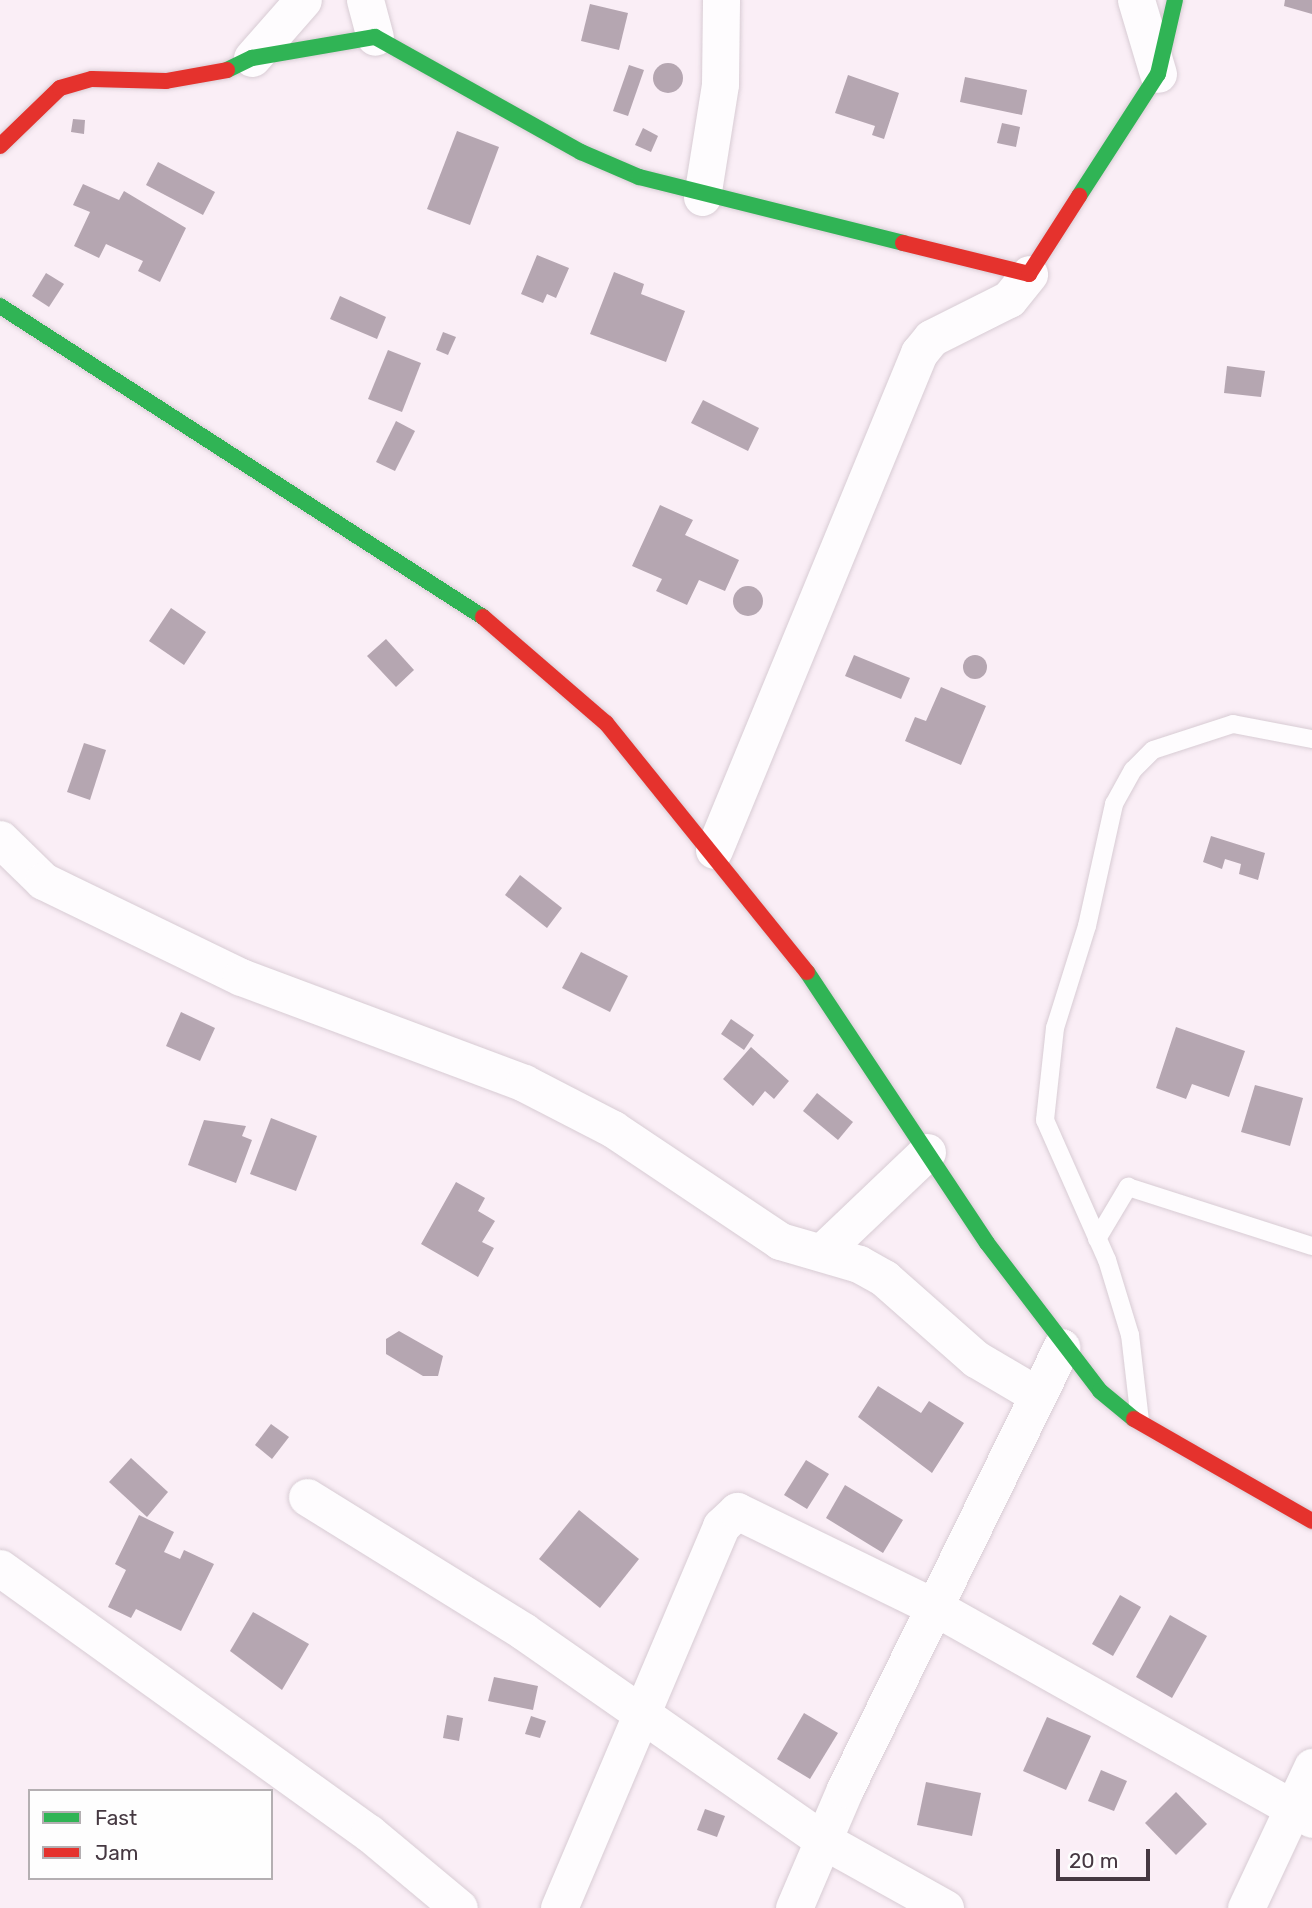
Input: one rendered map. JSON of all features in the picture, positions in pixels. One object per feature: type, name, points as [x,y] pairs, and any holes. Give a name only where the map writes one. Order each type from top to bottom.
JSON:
[{"type":"street","points":[[252,58],[303,0]]},
{"type":"street","points":[[365,0],[375,37]]},
{"type":"street","points":[[702,197],[720,84],[721,0]]},
{"type":"street","points":[[1136,0],[1158,74]]},
{"type":"street","points":[[714,850],[919,353],[931,338],[1009,299],[1030,274],[1158,74],[1175,0]]},
{"type":"street","points":[[0,146],[60,88],[92,79],[166,81],[218,74],[252,58],[375,37],[581,152],[702,197],[1030,274]]},
{"type":"street","points":[[0,306],[476,611],[606,723],[714,850],[822,992],[927,1152],[1062,1347],[1141,1425],[1312,1521]]},
{"type":"street","points":[[0,839],[43,881],[328,1015],[524,1083],[613,1129],[750,1225],[884,1278],[976,1359],[1037,1395]]},
{"type":"street","points":[[822,1252],[927,1152]]},
{"type":"street","points":[[794,1908],[821,1839],[1062,1347]]},
{"type":"street","points":[[307,1497],[523,1631],[821,1839],[945,1908]]},
{"type":"street","points":[[559,1908],[637,1713],[732,1511],[936,1608],[1301,1813]]},
{"type":"street","points":[[0,1568],[369,1833],[459,1908]]},
{"type":"street","points":[[1246,1908],[1301,1813],[1312,1767]]},
{"type":"lane","points":[[1141,1425],[1130,1335],[1097,1239],[1052,1141],[1044,1097],[1055,1028],[1087,926],[1114,804],[1153,750],[1182,738],[1233,724],[1312,739]]},
{"type":"lane","points":[[1097,1239],[1128,1187],[1312,1246]]},
{"type":"building","points":[[1285,0],[1312,0],[1312,14],[1284,6]]},
{"type":"building","points":[[590,4],[628,13],[619,50],[581,41]]},
{"type":"building","points":[[668,63],[679,67],[683,78],[679,89],[668,93],[657,89],[653,78],[657,67]]},
{"type":"building","points":[[629,65],[644,70],[628,116],[613,111]]},
{"type":"building","points":[[848,75],[899,93],[884,139],[872,135],[875,126],[835,113]]},
{"type":"building","points":[[965,77],[1027,90],[1022,115],[960,102]]},
{"type":"building","points":[[73,119],[85,120],[84,134],[71,132]]},
{"type":"building","points":[[1002,123],[1020,127],[1016,147],[997,143]]},
{"type":"building","points":[[643,128],[658,136],[651,152],[635,145]]},
{"type":"building","points":[[457,131],[499,147],[470,225],[427,209]]},
{"type":"building","points":[[158,162],[215,192],[203,215],[146,185]]},
{"type":"building","points":[[83,184],[119,200],[124,191],[186,228],[160,282],[138,271],[143,261],[106,244],[99,258],[74,246],[90,212],[73,205]]},
{"type":"building","points":[[537,255],[569,268],[556,298],[547,294],[543,303],[521,294]]},
{"type":"building","points":[[614,272],[644,284],[641,294],[685,311],[666,362],[590,334]]},
{"type":"building","points":[[46,273],[64,284],[49,307],[32,296]]},
{"type":"building","points":[[340,296],[386,317],[377,339],[330,319]]},
{"type":"building","points":[[443,332],[456,337],[448,355],[436,350]]},
{"type":"building","points":[[388,350],[421,363],[402,412],[368,399]]},
{"type":"building","points":[[1227,366],[1265,371],[1261,397],[1224,393]]},
{"type":"building","points":[[703,400],[759,428],[748,451],[691,423]]},
{"type":"building","points":[[396,421],[415,431],[395,471],[376,462]]},
{"type":"building","points":[[660,505],[693,520],[685,535],[739,560],[725,591],[699,580],[687,605],[656,591],[662,579],[632,566]]},
{"type":"building","points":[[748,586],[759,590],[763,601],[759,612],[748,616],[737,612],[733,601],[737,590]]},
{"type":"building","points":[[171,608],[206,632],[184,665],[149,641]]},
{"type":"building","points":[[386,639],[414,670],[396,687],[367,656]]},
{"type":"building","points":[[854,655],[910,678],[901,699],[845,676]]},
{"type":"building","points":[[975,655],[986,662],[987,667],[980,678],[975,679],[964,672],[963,667],[970,656]]},
{"type":"building","points":[[941,687],[986,706],[961,765],[905,741],[915,717],[926,721]]},
{"type":"building","points":[[84,743],[106,750],[90,800],[67,792]]},
{"type":"building","points":[[1211,836],[1265,853],[1258,880],[1239,874],[1241,864],[1225,859],[1222,869],[1203,862]]},
{"type":"building","points":[[520,875],[562,908],[547,928],[505,895]]},
{"type":"building","points":[[581,952],[628,976],[610,1012],[562,988]]},
{"type":"building","points":[[181,1012],[215,1028],[200,1061],[166,1046]]},
{"type":"building","points":[[731,1019],[754,1035],[744,1050],[721,1034]]},
{"type":"building","points":[[1176,1027],[1245,1051],[1229,1097],[1192,1084],[1186,1099],[1156,1088]]},
{"type":"building","points":[[751,1047],[789,1081],[774,1099],[765,1091],[753,1106],[723,1079]]},
{"type":"building","points":[[1255,1085],[1303,1098],[1290,1146],[1241,1132]]},
{"type":"building","points":[[817,1093],[853,1122],[838,1140],[803,1111]]},
{"type":"building","points":[[271,1118],[317,1136],[296,1191],[250,1174]]},
{"type":"building","points":[[204,1120],[246,1126],[242,1136],[252,1140],[236,1183],[188,1165]]},
{"type":"building","points":[[456,1182],[485,1198],[478,1211],[495,1221],[482,1242],[494,1248],[478,1277],[421,1244]]},
{"type":"building","points":[[399,1331],[443,1356],[438,1376],[423,1376],[386,1354],[386,1339]]},
{"type":"building","points":[[878,1386],[921,1413],[929,1401],[964,1423],[932,1473],[858,1417]]},
{"type":"building","points":[[271,1424],[289,1437],[272,1459],[255,1445]]},
{"type":"building","points":[[131,1458],[168,1492],[147,1517],[109,1482]]},
{"type":"building","points":[[806,1460],[829,1474],[807,1509],[784,1495]]},
{"type":"building","points":[[845,1485],[903,1520],[883,1553],[826,1518]]},
{"type":"building","points":[[579,1510],[639,1559],[600,1608],[539,1559]]},
{"type":"building","points":[[139,1515],[174,1532],[164,1552],[180,1559],[184,1550],[214,1564],[181,1631],[136,1609],[131,1618],[108,1607],[126,1570],[115,1564]]},
{"type":"building","points":[[1120,1595],[1141,1607],[1113,1656],[1092,1644]]},
{"type":"building","points":[[253,1612],[309,1644],[282,1690],[230,1651]]},
{"type":"building","points":[[1170,1615],[1207,1636],[1172,1698],[1136,1677]]},
{"type":"building","points":[[494,1677],[538,1686],[533,1710],[488,1701]]},
{"type":"building","points":[[804,1713],[838,1733],[810,1779],[777,1759]]},
{"type":"building","points":[[447,1715],[463,1718],[459,1741],[443,1738]]},
{"type":"building","points":[[531,1716],[546,1721],[540,1738],[525,1734]]},
{"type":"building","points":[[1047,1717],[1091,1736],[1066,1790],[1023,1771]]},
{"type":"building","points":[[1101,1770],[1127,1781],[1114,1811],[1088,1801]]},
{"type":"building","points":[[926,1782],[981,1793],[972,1836],[917,1825]]},
{"type":"building","points":[[1176,1792],[1207,1824],[1176,1855],[1145,1823]]},
{"type":"building","points":[[705,1809],[725,1816],[717,1837],[697,1830]]},
{"type":"traffic: fast","points":[[1079,196],[1158,74],[1175,0]]},
{"type":"traffic: fast","points":[[227,70],[252,58],[375,37],[581,152],[639,177],[903,243]]},
{"type":"traffic: fast","points":[[0,306],[483,617]]},
{"type":"traffic: fast","points":[[807,972],[987,1243],[1100,1391],[1134,1419]]},
{"type":"traffic: jam","points":[[0,146],[60,88],[92,79],[166,81],[227,70]]},
{"type":"traffic: jam","points":[[903,243],[1029,274],[1079,196]]},
{"type":"traffic: jam","points":[[483,617],[606,723],[807,972]]},
{"type":"traffic: jam","points":[[1134,1419],[1312,1521]]}]
